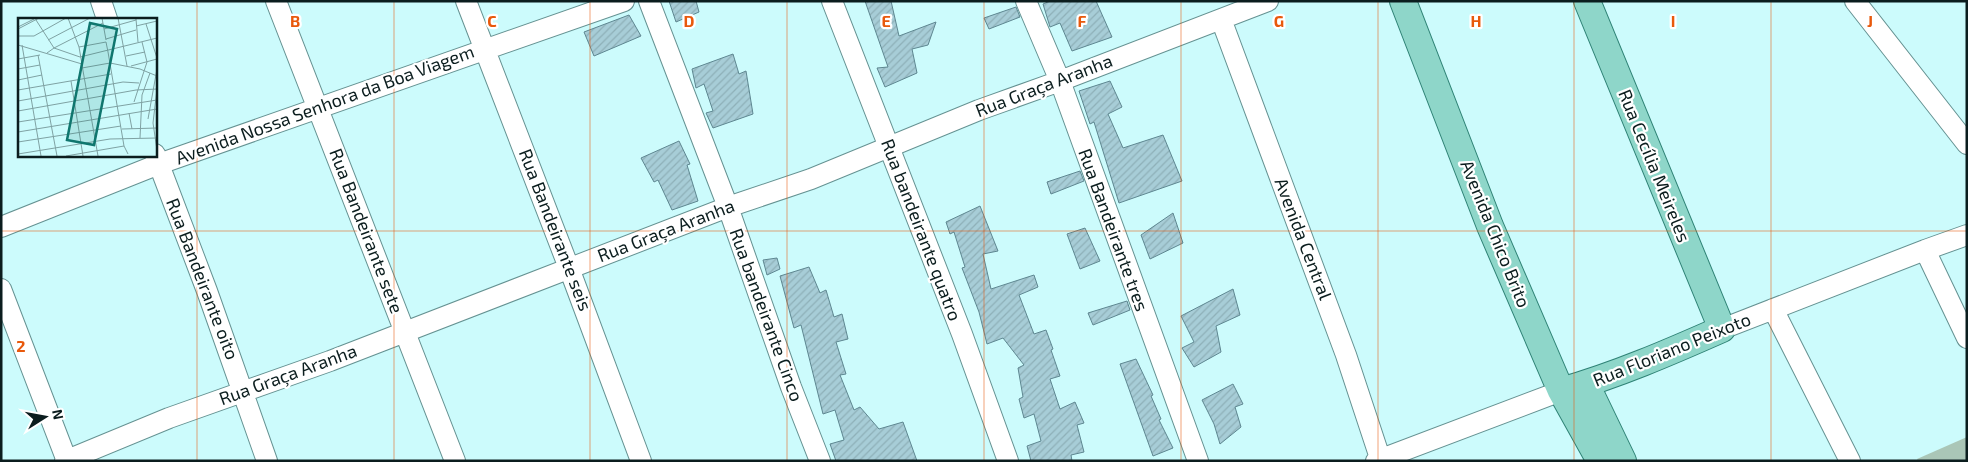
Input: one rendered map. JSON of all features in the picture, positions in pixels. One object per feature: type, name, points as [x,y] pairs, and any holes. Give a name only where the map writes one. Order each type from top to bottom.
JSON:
[{"type":"main road","name":"Avenida Chico Brito","points":[[1403,1],[1490,226],[1574,387],[1623,461]]},
{"type":"main road","name":"Rua Cecília Meireles","points":[[1587,1],[1722,330]]},
{"type":"main road","name":"Rua Floriano Peixoto","points":[[1574,387],[1665,354],[1722,330]]},
{"type":"main road","name":"Avenida Chico Brito","points":[[1574,387],[1600,461]]},
{"type":"street","points":[[101,1],[107,18]]},
{"type":"street","name":"Rua Bandeirante sete","points":[[276,1],[455,461]]},
{"type":"street","name":"Rua Bandeirante seis","points":[[466,1],[641,461]]},
{"type":"street","name":"Avenida Nossa Senhora da Boa Viagem","points":[[1,227],[157,159],[318,109],[624,1]]},
{"type":"street","name":"Rua bandeirante Cinco","points":[[649,1],[728,207],[791,387],[820,461]]},
{"type":"street","name":"Rua bandeirante quatro","points":[[832,1],[962,334],[1008,461]]},
{"type":"street","name":"Rua Bandeirante tres","points":[[1026,1],[1060,81],[1177,408],[1198,461]]},
{"type":"street","name":"Rua Graça Aranha","points":[[66,461],[169,418],[330,361],[728,207],[811,179],[979,110],[1268,1]]},
{"type":"street","points":[[1855,1],[1967,144]]},
{"type":"street","name":"Avenida Central","points":[[1222,19],[1346,355],[1379,460]]},
{"type":"street","name":"Rua Bandeirante oito","points":[[157,159],[244,391],[267,461]]},
{"type":"street","name":"Rua Floriano Peixoto","points":[[1722,330],[1772,309],[1967,235]]},
{"type":"street","points":[[1925,250],[1967,338]]},
{"type":"street","points":[[1,289],[66,461]]},
{"type":"street","points":[[1772,309],[1850,461]]},
{"type":"street","name":"Rua Floriano Peixoto","points":[[1379,460],[1574,387]]},
{"type":"green space","points":[[1967,437],[1967,461],[1918,461],[1917,459]]},
{"type":"building","points":[[669,1],[696,1],[699,12],[676,22]]},
{"type":"building","points":[[865,1],[891,1],[899,36],[936,22],[928,45],[912,49],[917,73],[885,87],[877,68],[888,67]]},
{"type":"building","points":[[1050,1],[1096,1],[1112,37],[1072,51],[1060,23],[1050,27],[1043,4]]},
{"type":"building","points":[[1016,7],[1020,17],[989,29],[984,18]]},
{"type":"building","points":[[629,15],[641,36],[594,56],[584,32]]},
{"type":"building","points":[[733,54],[739,74],[746,71],[753,114],[713,128],[706,113],[713,111],[704,84],[696,88],[692,69]]},
{"type":"building","points":[[1110,81],[1122,107],[1108,114],[1123,148],[1163,135],[1182,181],[1119,203],[1094,122],[1090,124],[1079,91]]},
{"type":"building","points":[[679,141],[690,164],[687,165],[698,201],[672,210],[658,180],[654,182],[641,158]]},
{"type":"building","points":[[1080,171],[1084,181],[1051,194],[1047,182]]},
{"type":"building","points":[[980,206],[998,251],[983,254],[991,289],[1034,275],[1038,287],[1019,295],[1034,334],[1046,330],[1053,349],[1051,350],[1060,376],[1050,379],[1060,409],[1075,402],[1084,423],[1077,425],[1084,452],[1071,455],[1072,461],[1031,461],[1027,446],[1041,441],[1034,414],[1024,418],[1019,399],[1023,397],[1018,368],[1024,365],[1003,338],[987,344],[979,312],[962,268],[965,267],[954,232],[950,234],[946,222]]},
{"type":"building","points":[[1173,213],[1183,243],[1150,259],[1141,235]]},
{"type":"building","points":[[1085,228],[1100,261],[1080,269],[1067,234]]},
{"type":"building","points":[[777,258],[780,269],[767,275],[763,260]]},
{"type":"building","points":[[809,267],[820,293],[826,290],[834,317],[842,314],[848,339],[836,342],[846,374],[840,375],[854,410],[860,407],[879,429],[903,422],[917,461],[836,461],[830,444],[844,440],[835,410],[823,414],[801,325],[794,328],[780,276]]},
{"type":"building","points":[[1233,289],[1240,315],[1216,326],[1221,352],[1194,367],[1182,348],[1194,342],[1181,316]]},
{"type":"building","points":[[1127,301],[1130,310],[1093,325],[1088,313]]},
{"type":"building","points":[[1136,359],[1153,395],[1151,396],[1161,419],[1159,420],[1173,448],[1153,456],[1120,364]]},
{"type":"building","points":[[1233,384],[1243,404],[1235,407],[1241,427],[1220,444],[1214,424],[1202,400]]}]
